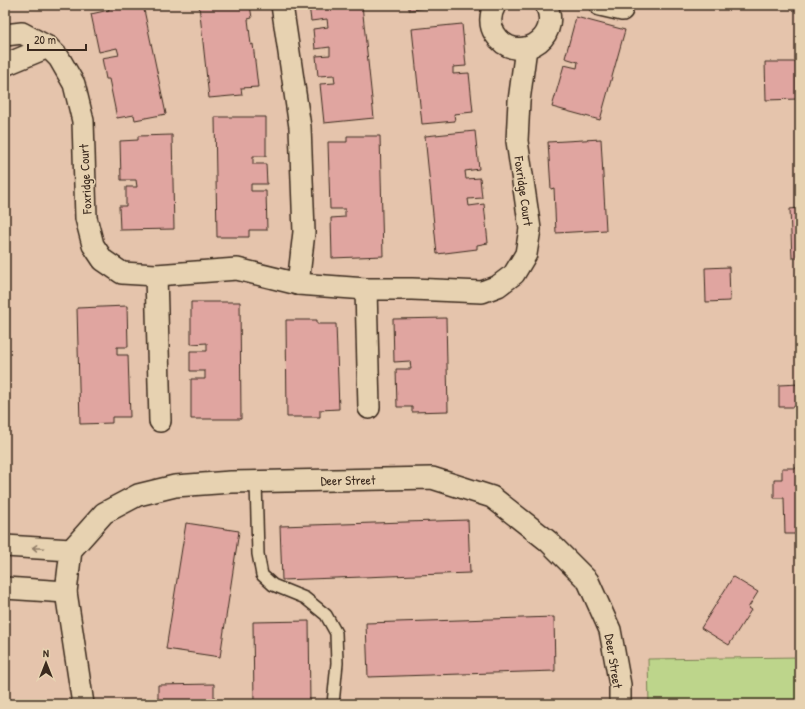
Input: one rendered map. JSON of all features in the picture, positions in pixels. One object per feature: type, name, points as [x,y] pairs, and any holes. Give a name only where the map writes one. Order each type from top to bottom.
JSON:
[{"type":"street","points":[[282,5],[300,128],[304,232],[298,284]]},
{"type":"street","points":[[495,5],[490,21],[493,31],[498,40],[506,46],[516,49],[535,45],[543,39],[548,31],[550,21],[549,11],[546,5]]},
{"type":"street","points":[[600,5],[622,10]]},
{"type":"street","name":"Foxridge Court","points":[[5,35],[22,33],[48,48],[59,58],[74,84],[82,121],[86,218],[93,245],[103,260],[122,273],[156,275],[237,269],[298,284],[366,289],[482,292],[498,286],[514,274],[526,254],[530,229],[517,141],[519,101],[526,48]]},
{"type":"street","points":[[5,63],[7,64],[48,48]]},
{"type":"street","points":[[156,275],[160,421]]},
{"type":"street","points":[[366,289],[369,408]]},
{"type":"street","name":"Deer Street","points":[[71,550],[104,513],[138,495],[175,486],[231,482],[432,478],[492,497],[548,542],[588,582],[610,630],[620,685],[620,704]]},
{"type":"street","points":[[5,546],[71,550],[66,592],[83,704]]},
{"type":"street","points":[[5,588],[66,592]]},
{"type":"lane","points":[[256,482],[258,554],[262,575],[273,585],[305,598],[326,615],[336,633],[337,663],[333,704]]},
{"type":"green space","points":[[800,657],[800,704],[649,704],[648,659]]},
{"type":"building","points":[[108,5],[143,5],[166,114],[135,120],[134,115],[117,118],[109,79],[106,79],[102,58],[119,55],[117,48],[99,52],[91,14],[109,10]]},
{"type":"building","points":[[199,5],[250,5],[252,18],[248,19],[251,45],[253,44],[258,87],[241,88],[242,95],[209,98]]},
{"type":"building","points":[[309,5],[362,5],[374,118],[324,123],[320,84],[335,83],[334,75],[318,76],[316,56],[330,55],[330,47],[315,49],[313,29],[328,27],[327,19],[311,21]]},
{"type":"building","points":[[409,5],[460,5],[409,10]]},
{"type":"building","points":[[576,17],[625,30],[600,120],[552,107],[564,65],[577,68],[578,62],[565,58]]},
{"type":"building","points":[[462,24],[466,66],[453,67],[453,74],[469,73],[473,112],[454,114],[455,121],[422,124],[412,29]]},
{"type":"building","points":[[765,62],[796,62],[797,99],[766,100]]},
{"type":"building","points":[[215,117],[266,117],[266,156],[253,156],[253,164],[266,164],[267,184],[251,184],[251,191],[266,191],[267,230],[249,230],[249,237],[217,237]]},
{"type":"building","points":[[475,131],[479,169],[465,171],[466,179],[480,178],[482,198],[468,199],[469,206],[484,204],[488,243],[477,245],[477,249],[437,254],[425,136]]},
{"type":"building","points":[[172,135],[174,229],[120,230],[119,206],[126,206],[126,187],[137,187],[136,180],[121,180],[120,141],[138,140],[138,136]]},
{"type":"building","points":[[347,136],[380,136],[383,256],[332,258],[331,218],[345,217],[345,209],[330,209],[328,142],[347,142]]},
{"type":"building","points":[[601,139],[606,230],[556,233],[554,188],[551,189],[548,142]]},
{"type":"building","points":[[800,208],[800,258],[792,258],[790,209]]},
{"type":"building","points":[[729,267],[730,301],[706,302],[705,268]]},
{"type":"building","points":[[191,302],[240,302],[241,419],[191,419],[191,379],[205,379],[205,371],[190,371],[190,351],[207,351],[207,343],[191,344]]},
{"type":"building","points":[[127,306],[128,347],[117,347],[117,355],[128,355],[130,417],[112,417],[112,423],[80,424],[77,308]]},
{"type":"building","points":[[446,318],[448,411],[412,412],[412,407],[397,407],[396,369],[411,369],[410,361],[394,362],[393,319]]},
{"type":"building","points":[[286,320],[317,320],[317,324],[336,324],[339,409],[320,410],[320,417],[287,417]]},
{"type":"building","points":[[800,384],[800,407],[779,407],[779,385]]},
{"type":"building","points":[[782,468],[800,468],[800,534],[785,534],[784,498],[774,498],[774,479],[782,479]]},
{"type":"building","points":[[468,520],[470,573],[282,580],[280,526]]},
{"type":"building","points":[[186,523],[239,531],[220,657],[166,649]]},
{"type":"building","points":[[733,577],[758,592],[748,608],[751,610],[729,645],[701,628]]},
{"type":"building","points":[[554,617],[555,671],[368,677],[366,623]]},
{"type":"building","points":[[309,621],[310,704],[254,704],[253,622]]},
{"type":"building","points":[[214,684],[214,704],[158,704],[158,685]]}]
